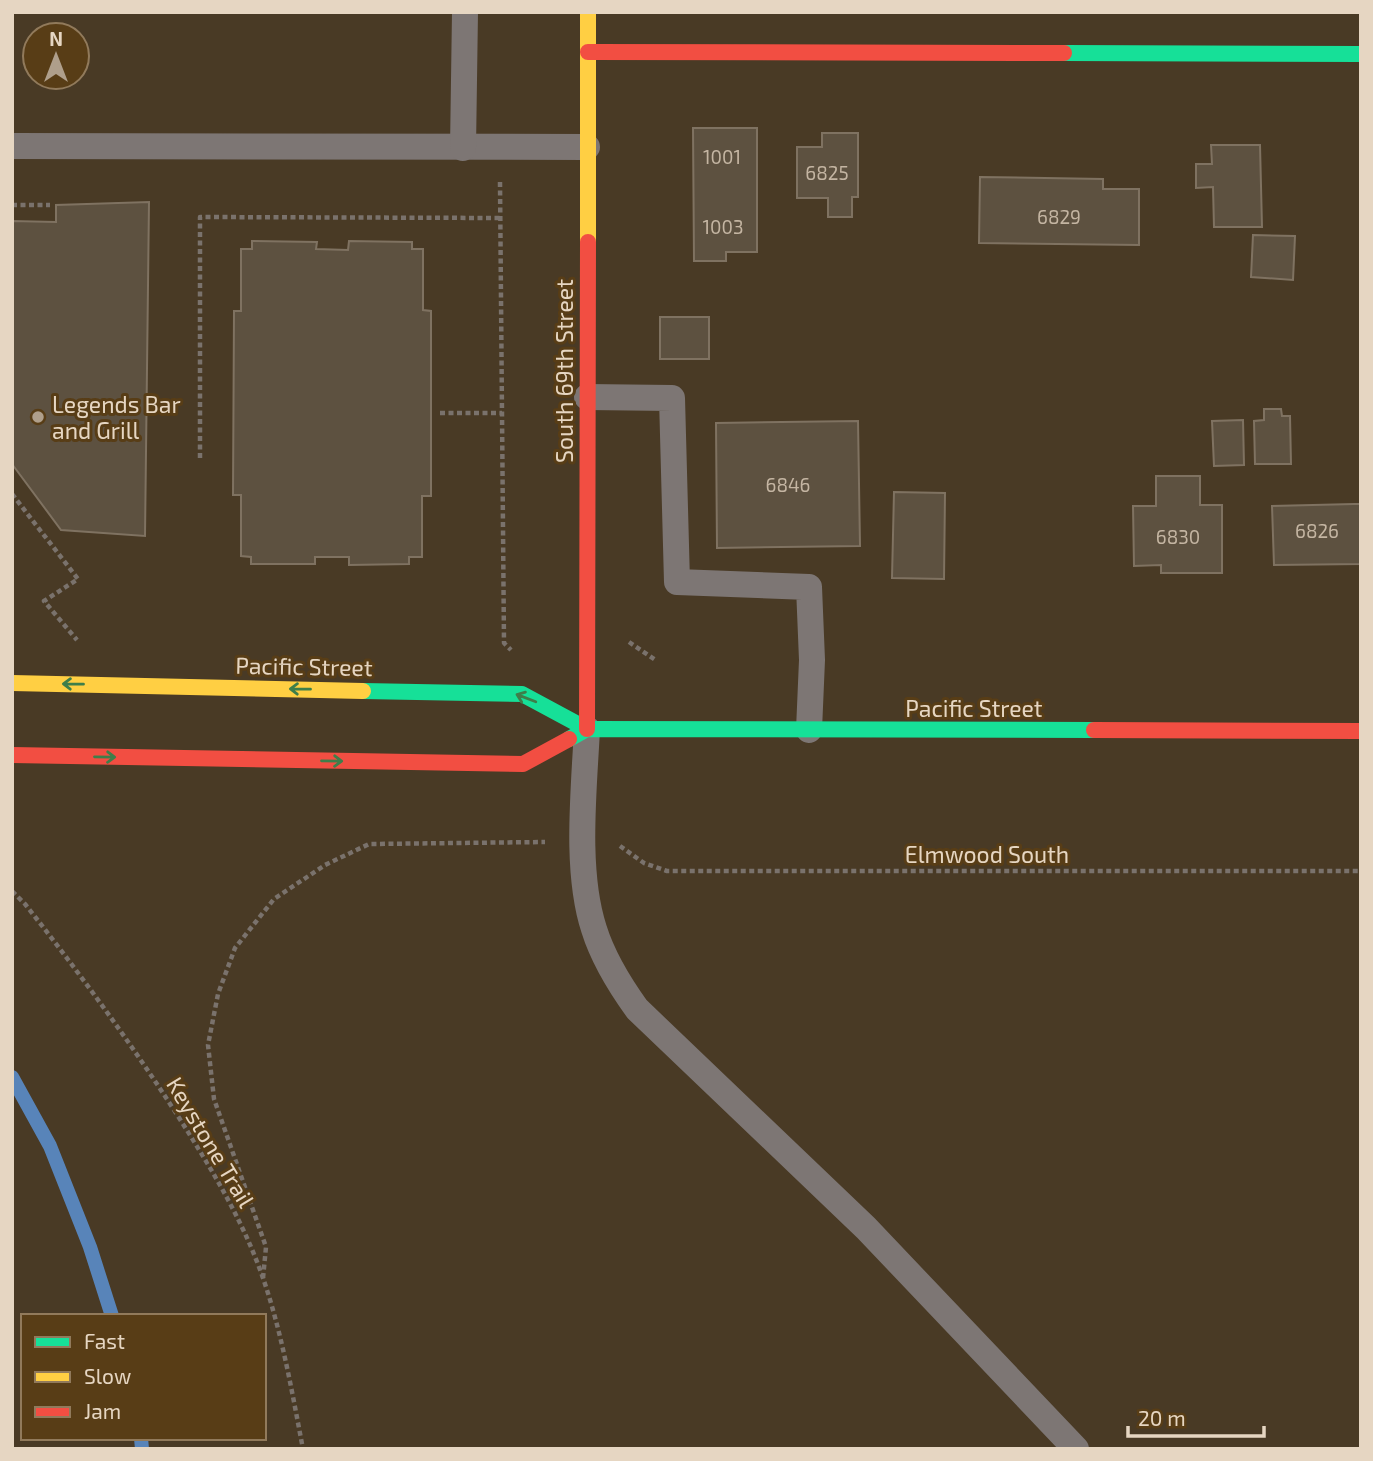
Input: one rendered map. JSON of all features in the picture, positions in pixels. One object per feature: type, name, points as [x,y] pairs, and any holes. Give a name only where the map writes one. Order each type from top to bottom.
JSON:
[{"type":"main road","name":"South 69th Street","points":[[587,729],[588,12]]},
{"type":"main road","points":[[588,52],[1361,54]]},
{"type":"main road","name":"Pacific Street","points":[[12,683],[522,694],[587,729],[1361,731]]},
{"type":"main road","name":"Pacific Street","points":[[12,755],[523,764],[587,729]]},
{"type":"lane","points":[[463,148],[465,12]]},
{"type":"lane","points":[[12,146],[587,147]]},
{"type":"lane","points":[[587,397],[672,398],[677,582],[810,587],[810,730]]},
{"type":"lane","points":[[587,729],[583,845],[587,894],[593,926],[606,959],[622,988],[638,1009],[866,1228],[1076,1449]]},
{"type":"path","points":[[500,148],[504,643],[518,659]]},
{"type":"path","points":[[12,205],[50,205]]},
{"type":"path","points":[[200,458],[200,217],[500,218]]},
{"type":"path","points":[[440,413],[502,413]]},
{"type":"path","points":[[12,494],[78,579],[44,601],[79,643]]},
{"type":"path","points":[[625,640],[657,661]]},
{"type":"path","points":[[263,1278],[266,1247],[214,1099],[208,1045],[218,994],[235,948],[275,899],[325,865],[369,844],[525,841]]},
{"type":"path","name":"Elmwood South","points":[[621,846],[644,863],[667,871],[1361,871]]},
{"type":"path","name":"Keystone Trail","points":[[12,891],[96,994],[164,1094],[223,1188],[263,1278],[287,1365],[303,1449]]},
{"type":"building","points":[[693,128],[757,128],[757,252],[726,252],[726,261],[694,261]]},
{"type":"building","points":[[822,133],[858,133],[858,197],[852,197],[852,217],[828,217],[828,198],[797,198],[797,147],[822,147]]},
{"type":"building","points":[[1211,145],[1260,145],[1262,227],[1214,227],[1213,187],[1196,188],[1196,164],[1212,164]]},
{"type":"building","points":[[980,177],[1103,179],[1103,189],[1139,189],[1139,245],[979,243]]},
{"type":"building","points":[[149,202],[145,536],[61,530],[12,464],[12,221],[56,222],[56,205]]},
{"type":"building","points":[[1253,235],[1295,236],[1293,280],[1251,277]]},
{"type":"building","points":[[252,241],[317,242],[316,249],[348,250],[349,241],[412,242],[412,249],[423,249],[423,310],[431,311],[431,496],[422,496],[422,557],[409,557],[409,564],[349,565],[349,557],[315,557],[315,564],[251,564],[251,557],[241,556],[241,495],[233,495],[234,311],[241,311],[241,249],[252,249]]},
{"type":"building","points":[[660,317],[709,317],[709,359],[660,359]]},
{"type":"building","points":[[1264,409],[1281,409],[1282,416],[1290,416],[1291,464],[1255,464],[1254,421],[1264,420]]},
{"type":"building","points":[[1243,420],[1244,465],[1214,466],[1212,421]]},
{"type":"building","points":[[858,421],[860,546],[717,548],[716,423]]},
{"type":"building","points":[[1156,476],[1200,476],[1200,505],[1222,505],[1222,573],[1161,573],[1161,565],[1134,566],[1133,506],[1156,506]]},
{"type":"building","points":[[894,492],[945,493],[944,579],[892,578]]},
{"type":"building","points":[[1361,504],[1361,564],[1274,565],[1272,506]]},
{"type":"waterway","points":[[12,1077],[50,1146],[90,1247],[111,1314]]},
{"type":"waterway","points":[[141,1440],[142,1449]]},
{"type":"traffic: fast","points":[[1064,53],[1361,54]]},
{"type":"traffic: fast","points":[[363,691],[522,694],[587,729]]},
{"type":"traffic: fast","points":[[569,739],[587,729],[1094,730]]},
{"type":"traffic: slow","points":[[588,12],[588,242]]},
{"type":"traffic: slow","points":[[12,683],[363,691]]},
{"type":"traffic: jam","points":[[588,52],[1064,53]]},
{"type":"traffic: jam","points":[[587,729],[588,242]]},
{"type":"traffic: jam","points":[[1094,730],[1361,731]]},
{"type":"traffic: jam","points":[[12,755],[523,764],[569,739]]},
{"type":"place","name":"Legends Bar and Grill","points":[[38,417]]}]
